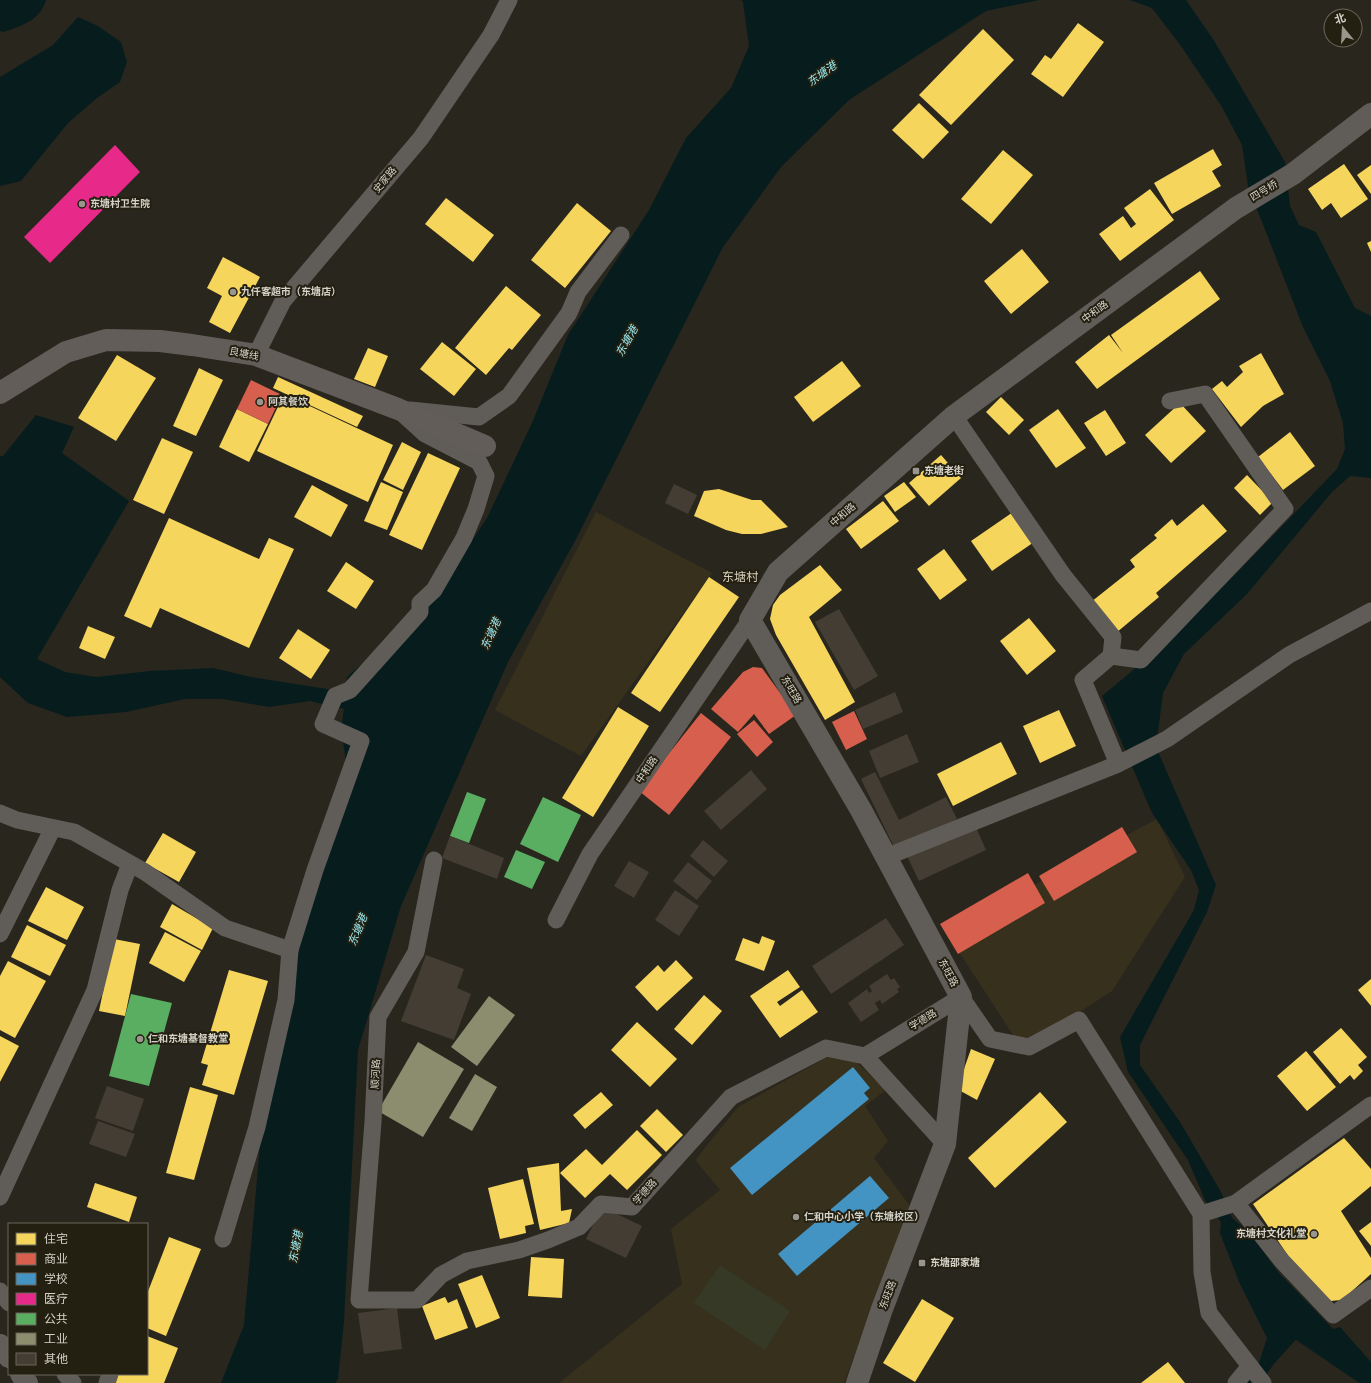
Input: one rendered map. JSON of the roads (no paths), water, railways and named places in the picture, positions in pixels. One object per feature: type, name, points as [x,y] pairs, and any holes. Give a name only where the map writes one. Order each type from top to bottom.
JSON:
[{"type":"main road","name":"良塘线","points":[[0,393],[66,352],[106,340],[160,341],[256,355],[398,409],[485,446]]},
{"type":"street","name":"史家路","points":[[256,355],[283,301],[421,138],[491,35],[509,0]]},
{"type":"street","name":"四号桥","points":[[1236,208],[1293,174],[1371,114]]},
{"type":"street","name":"中和路","points":[[556,920],[590,854],[750,620],[778,572],[954,416],[1236,208]]},
{"type":"street","points":[[398,409],[479,417],[509,396],[569,314],[578,292],[621,235]]},
{"type":"street","points":[[1111,656],[1140,660],[1285,509],[1205,394],[1170,401]]},
{"type":"street","points":[[223,1240],[260,1112],[286,1000],[290,950],[315,870],[361,741],[323,724],[336,696],[350,690],[420,612],[420,603],[434,590],[464,538],[476,509],[486,476],[479,462],[425,434],[398,409]]},
{"type":"street","points":[[954,416],[1063,575],[1114,637],[1111,656],[1083,680],[1118,764]]},
{"type":"street","points":[[886,857],[1118,764],[1167,739],[1289,655],[1371,611]]},
{"type":"street","name":"东旺路","points":[[750,620],[861,810],[961,997],[945,1144],[882,1309],[857,1383]]},
{"type":"street","points":[[0,813],[17,820],[74,832],[145,872],[226,928],[290,950]]},
{"type":"street","points":[[0,934],[53,828]]},
{"type":"street","name":"顺河路","points":[[359,1300],[373,1122],[378,1017],[416,952],[434,860]]},
{"type":"street","points":[[0,1197],[95,990],[120,890],[130,864]]},
{"type":"street","points":[[961,997],[990,1039],[1029,1047],[1080,1020],[1206,1213],[1202,1272],[1209,1313],[1263,1383]]},
{"type":"street","name":"学德路","points":[[359,1300],[417,1300],[441,1275],[467,1261],[519,1250],[579,1227],[601,1204],[632,1207],[730,1097],[826,1048],[865,1056],[961,997]]},
{"type":"street","points":[[865,1056],[945,1144]]},
{"type":"street","points":[[1206,1213],[1232,1205],[1371,1105]]},
{"type":"street","points":[[1232,1205],[1333,1316],[1371,1288]]},
{"type":"street","points":[[0,1291],[8,1302]]},
{"type":"street","points":[[1236,1383],[1250,1366]]},
{"type":"street","points":[[66,1375],[73,1383]]},
{"type":"water","points":[[0,0],[46,0],[40,13],[30,21],[4,32],[0,31]]},
{"type":"water","name":"东塘港","points":[[741,0],[1039,0],[986,11],[849,100],[781,167],[723,247],[575,541],[508,662],[401,906],[358,1050],[344,1321],[338,1379],[335,1383],[221,1383],[244,1325],[270,1033],[348,775],[341,728],[344,709],[310,701],[269,707],[223,699],[185,699],[126,712],[67,717],[28,703],[0,677],[0,456],[3,456],[36,415],[74,427],[62,453],[129,501],[37,659],[65,672],[96,677],[150,671],[213,668],[251,677],[346,692],[347,677],[428,606],[487,518],[532,423],[568,335],[649,210],[686,138],[731,88],[749,46],[743,2]]},
{"type":"water","points":[[1130,0],[1186,0],[1213,39],[1285,162],[1290,206],[1299,225],[1316,232],[1355,308],[1371,316],[1371,478],[1350,476],[1332,492],[1247,594],[1184,654],[1163,693],[1156,747],[1216,885],[1207,912],[1140,1045],[1140,1065],[1180,1122],[1221,1192],[1232,1218],[1248,1231],[1279,1273],[1333,1329],[1340,1327],[1371,1362],[1371,1381],[1333,1346],[1311,1333],[1300,1335],[1273,1365],[1260,1383],[1247,1383],[1257,1369],[1267,1338],[1240,1284],[1220,1233],[1221,1222],[1205,1200],[1188,1160],[1128,1072],[1120,1037],[1194,910],[1199,890],[1191,870],[1152,813],[1102,696],[1164,643],[1252,557],[1337,469],[1345,449],[1343,423],[1330,381],[1303,327],[1248,186],[1242,145],[1222,107],[1181,46],[1152,8]]},
{"type":"water","points":[[78,17],[98,26],[121,42],[127,62],[120,82],[97,98],[68,123],[21,181],[0,186],[0,77],[53,45]]},
{"type":"waterway","points":[[1281,1317],[1371,1378]]},
{"type":"place","name":"东塘村卫生院","points":[[82,204]]},
{"type":"place","name":"九仟客超市（东塘店）","points":[[233,292]]},
{"type":"place","name":"阿其餐饮","points":[[260,402]]},
{"type":"place","name":"东塘老街","points":[[916,471]]},
{"type":"place","name":"仁和东塘基督教堂","points":[[140,1039]]},
{"type":"place","name":"仁和中心小学（东塘校区）","points":[[796,1217]]},
{"type":"place","name":"东塘村文化礼堂","points":[[1314,1234]]},
{"type":"place","name":"东塘邵家塘","points":[[922,1263]]},
{"type":"district","name":"东塘村","points":[[740,577]]}]
